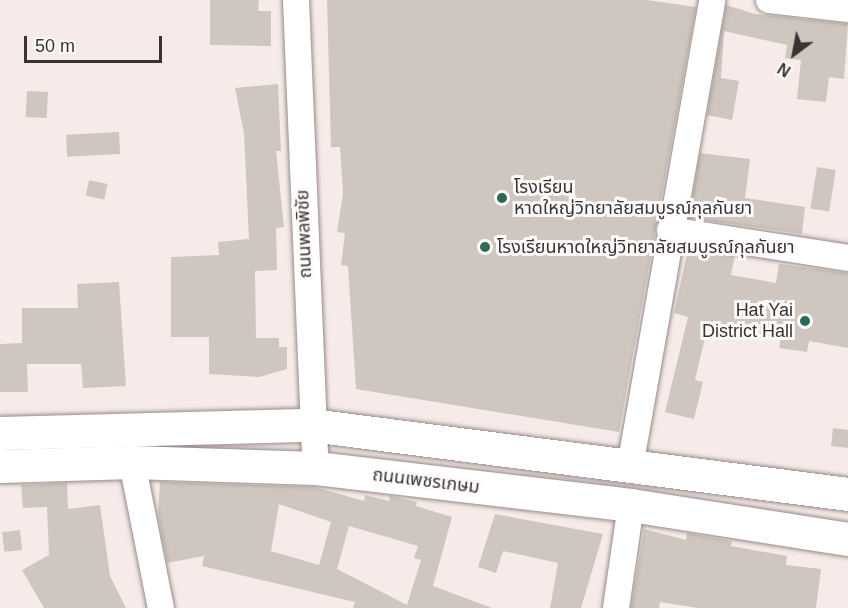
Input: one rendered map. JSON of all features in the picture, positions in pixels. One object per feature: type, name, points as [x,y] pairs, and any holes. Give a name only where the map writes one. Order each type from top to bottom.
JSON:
[{"type":"main road","points":[[0,433],[311,425],[848,494]]},
{"type":"main road","name":"ถนนเพชรเกษม","points":[[0,466],[132,462],[316,468],[631,504],[848,539]]},
{"type":"street","name":"ถนนพลพิชัย","points":[[296,0],[311,425],[316,468]]},
{"type":"street","points":[[630,467],[712,0]]},
{"type":"street","points":[[768,0],[848,9]]},
{"type":"street","points":[[670,230],[848,258]]},
{"type":"street","points":[[132,462],[161,608]]},
{"type":"street","points":[[616,608],[631,504]]},
{"type":"building","points":[[210,0],[259,0],[258,11],[271,11],[271,46],[210,45]]},
{"type":"building","name":"โรงเรียน หาดใหญ่วิทยาลัยสมบูรณ์กุลกันยา","points":[[327,0],[647,0],[696,7],[619,432],[356,389],[348,266],[341,265],[345,233],[337,232],[343,193],[340,147],[331,147]]},
{"type":"building","points":[[726,5],[755,14],[848,24],[844,79],[829,77],[826,102],[797,99],[801,60],[785,58],[787,45],[724,31],[721,78],[739,81],[732,120],[707,115]]},
{"type":"building","points":[[278,84],[281,151],[276,151],[284,227],[276,228],[277,270],[255,271],[256,338],[279,338],[279,347],[287,347],[287,369],[259,377],[209,374],[209,337],[171,337],[171,257],[219,255],[218,242],[249,239],[244,134],[235,88]]},
{"type":"building","points":[[27,91],[48,92],[47,118],[26,117]]},
{"type":"building","points":[[119,132],[120,154],[67,157],[66,135]]},
{"type":"building","points":[[700,153],[750,159],[745,198],[805,207],[802,234],[689,218]]},
{"type":"building","points":[[817,167],[836,170],[829,211],[810,208]]},
{"type":"building","points":[[89,180],[108,184],[104,200],[86,196]]},
{"type":"building","points":[[706,251],[735,255],[731,275],[776,283],[779,264],[848,273],[848,348],[809,341],[807,352],[779,348],[781,338],[708,325],[695,380],[703,382],[694,419],[665,412],[688,317],[674,313],[687,254],[704,258]]},
{"type":"building","points":[[119,282],[126,386],[83,388],[81,364],[27,364],[28,392],[0,392],[0,344],[22,343],[22,308],[78,308],[77,284]]},
{"type":"building","points":[[833,428],[848,430],[848,448],[831,446]]},
{"type":"building","points":[[160,482],[315,487],[364,501],[365,495],[389,501],[390,496],[417,502],[416,506],[452,517],[433,586],[492,608],[353,608],[355,602],[202,566],[204,556],[167,563],[158,515]],"holes":[[[279,504],[331,522],[319,565],[271,551]],[[349,526],[418,546],[414,558],[421,560],[407,605],[337,569]]]},
{"type":"building","points":[[67,483],[68,509],[100,505],[110,576],[126,608],[44,608],[22,570],[49,555],[47,507],[23,508],[21,485]]},
{"type":"building","points":[[495,514],[603,534],[581,608],[550,608],[558,563],[503,551],[496,573],[478,567]]},
{"type":"building","points":[[644,529],[686,540],[687,533],[732,541],[731,546],[787,556],[786,565],[821,569],[816,608],[698,608],[660,602],[659,608],[631,608]]},
{"type":"building","points":[[20,530],[22,550],[4,552],[2,532]]},
{"type":"place","name":"โรงเรียน หาดใหญ่วิทยาลัยสมบูรณ์กุลกันยา","points":[[502,198]]},
{"type":"place","name":"โรงเรียนหาดใหญ่วิทยาลัยสมบูรณ์กุลกันยา","points":[[485,247]]},
{"type":"place","name":"Hat Yai District Hall","points":[[805,321]]}]
